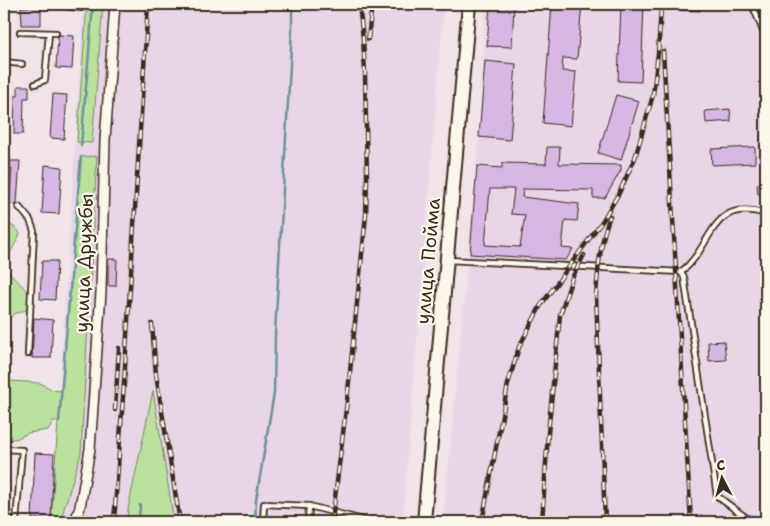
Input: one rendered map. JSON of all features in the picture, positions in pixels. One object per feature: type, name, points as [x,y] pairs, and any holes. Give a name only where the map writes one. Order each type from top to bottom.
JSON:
[{"type":"main road","name":"улица Пойма","points":[[424,522],[469,4]]},
{"type":"street","name":"улица Дружбы","points":[[75,522],[80,507],[90,449],[101,292],[105,140],[115,4]]},
{"type":"lane","points":[[49,4],[81,8]]},
{"type":"lane","points":[[752,4],[766,38]]},
{"type":"lane","points":[[20,32],[56,33]]},
{"type":"lane","points":[[35,84],[45,80],[49,32]]},
{"type":"lane","points":[[4,62],[22,64]]},
{"type":"lane","points":[[4,182],[5,157]]},
{"type":"lane","points":[[20,207],[30,220],[34,231],[28,354]]},
{"type":"lane","points":[[447,260],[681,272],[697,256],[720,218],[729,213],[745,210],[766,214]]},
{"type":"lane","points":[[681,272],[684,277],[717,496],[748,521],[766,521]]},
{"type":"lane","points":[[4,449],[22,450],[16,522]]},
{"type":"lane","points":[[263,522],[264,504],[309,506],[371,522]]},
{"type":"lane","points":[[308,522],[309,506]]},
{"type":"shaded area","points":[[84,4],[444,4],[403,516],[410,516],[409,522],[51,522]]},
{"type":"shaded area","points":[[486,4],[766,4],[766,522],[443,522],[479,137]]},
{"type":"green space","points":[[87,4],[103,4],[92,143],[77,142]]},
{"type":"green space","points":[[97,156],[81,453],[60,522],[51,522],[58,422],[53,421],[48,430],[28,433],[16,439],[4,439],[4,386],[11,381],[40,383],[53,390],[61,391],[81,157]]},
{"type":"green space","points":[[6,222],[17,229],[20,234],[9,255],[5,268],[33,297],[35,304],[26,310],[14,314],[4,323],[4,223]]},
{"type":"green space","points":[[153,391],[174,522],[127,522],[128,509]]},
{"type":"building","points":[[490,4],[514,4],[512,47],[487,46]]},
{"type":"building","points":[[552,4],[582,4],[577,59],[563,58],[562,71],[576,72],[571,126],[543,123]]},
{"type":"building","points":[[621,4],[644,4],[641,82],[618,81]]},
{"type":"building","points":[[677,4],[700,4],[700,11],[677,10]]},
{"type":"building","points":[[41,6],[41,25],[22,25],[21,7]]},
{"type":"building","points":[[60,35],[74,36],[72,69],[56,68],[58,37]]},
{"type":"building","points":[[485,61],[516,64],[510,140],[479,137]]},
{"type":"building","points":[[18,86],[29,86],[29,98],[24,98],[23,134],[14,134],[15,96],[18,96]]},
{"type":"building","points":[[53,94],[67,95],[64,139],[50,138]]},
{"type":"building","points":[[616,95],[639,101],[621,160],[598,153]]},
{"type":"building","points":[[730,109],[731,121],[706,123],[705,111]]},
{"type":"building","points":[[547,147],[560,147],[559,164],[621,165],[621,170],[605,198],[593,198],[593,190],[523,189],[522,197],[579,204],[577,221],[565,220],[562,248],[573,249],[566,260],[470,254],[477,166],[502,168],[502,163],[546,164]],"holes":[[[490,189],[514,189],[511,214],[525,215],[520,247],[485,245]]]},
{"type":"building","points":[[755,147],[755,163],[712,165],[711,149]]},
{"type":"building","points":[[10,161],[20,161],[16,204],[9,204],[12,169],[10,169]]},
{"type":"building","points":[[45,165],[62,167],[59,214],[42,213]]},
{"type":"building","points":[[766,183],[766,193],[758,194],[757,184]]},
{"type":"building","points":[[108,259],[117,259],[116,286],[108,286]]},
{"type":"building","points":[[42,261],[57,261],[55,300],[40,299]]},
{"type":"building","points":[[34,318],[53,320],[51,358],[32,358]]},
{"type":"building","points":[[724,341],[726,360],[709,361],[708,342]]},
{"type":"building","points":[[35,453],[54,454],[51,519],[32,519]]},
{"type":"waterway","points":[[81,146],[93,4]]},
{"type":"waterway","points":[[255,522],[256,500],[274,393],[275,334],[292,4]]},
{"type":"waterway","points":[[59,422],[81,157]]},
{"type":"waterway","points":[[139,522],[140,505]]},
{"type":"railway","points":[[114,522],[148,4]]},
{"type":"railway","points":[[332,522],[347,401],[366,215],[365,72],[359,4]]},
{"type":"railway","points":[[368,39],[372,4]]},
{"type":"railway","points":[[482,522],[508,384],[519,347],[541,305],[603,220],[619,193],[635,158],[653,95],[661,8]]},
{"type":"railway","points":[[663,51],[691,522]]},
{"type":"railway","points":[[605,522],[596,295],[602,245],[610,216]]},
{"type":"railway","points":[[542,522],[548,433],[560,315],[572,278],[584,255]]},
{"type":"railway","points":[[152,324],[156,375],[180,522]]},
{"type":"railway","points":[[115,410],[119,348]]}]
